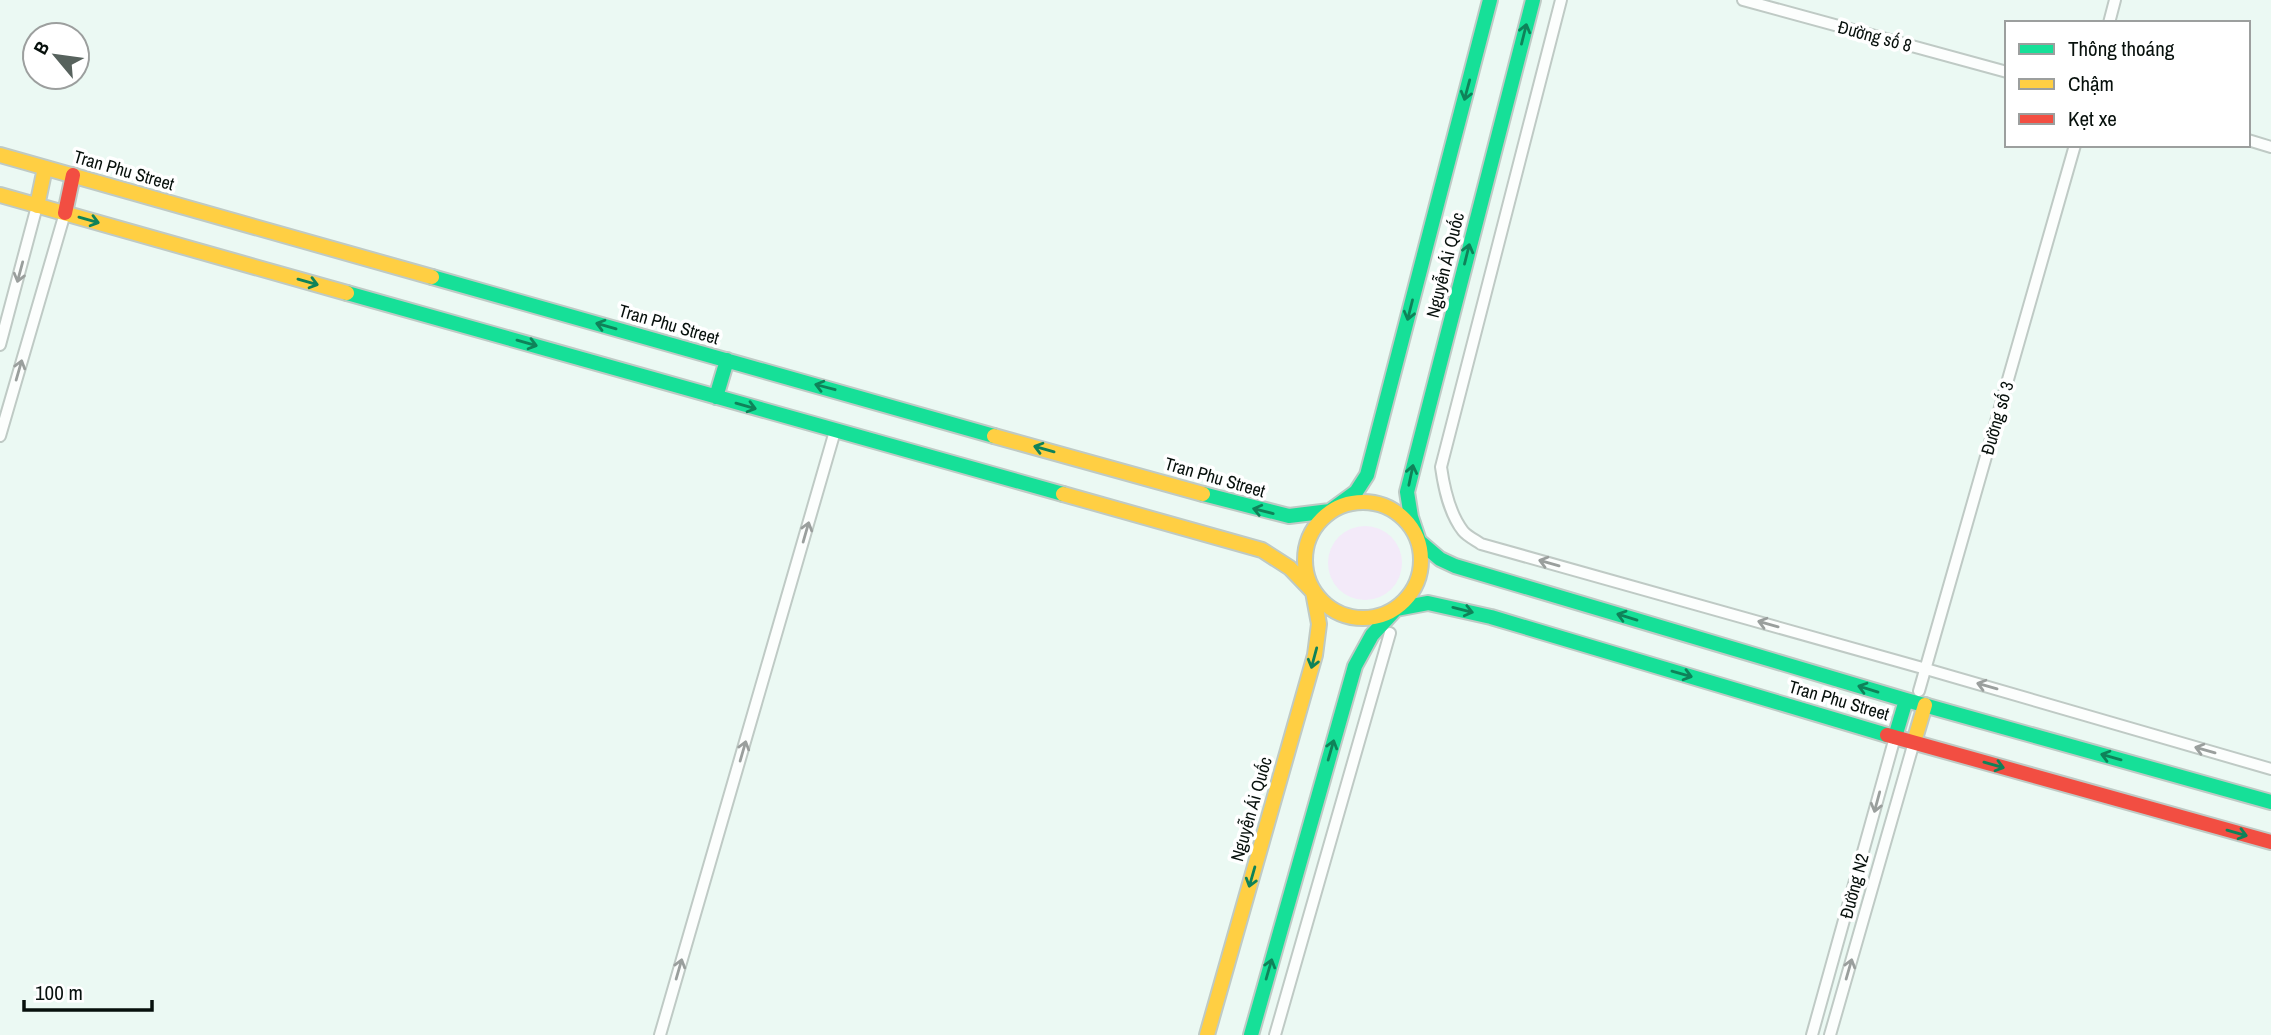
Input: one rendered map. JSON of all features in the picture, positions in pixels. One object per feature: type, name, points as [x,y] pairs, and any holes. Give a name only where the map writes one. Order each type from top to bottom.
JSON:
[{"type":"main road","name":"Nguyễn Ái Quốc","points":[[1330,511],[1356,492],[1367,475],[1490,0]]},
{"type":"main road","name":"Nguyễn Ái Quốc","points":[[1419,541],[1407,492],[1533,0]]},
{"type":"main road","name":"Tran Phu Street","points":[[0,155],[1250,508],[1289,516],[1330,511]]},
{"type":"main road","points":[[37,206],[45,168]]},
{"type":"main road","points":[[65,213],[73,175]]},
{"type":"main road","points":[[0,195],[1262,550],[1282,560],[1326,606],[1342,615],[1360,619],[1379,617],[1396,608]]},
{"type":"main road","points":[[716,397],[727,360]]},
{"type":"main road","points":[[1251,1035],[1355,666],[1363,646],[1410,595],[1419,578],[1422,560],[1419,541],[1410,525],[1398,512],[1382,504],[1364,501],[1346,503],[1330,511],[1317,523],[1308,539],[1304,556],[1306,575],[1313,592]]},
{"type":"main road","name":"Tran Phu Street","points":[[1419,541],[1440,559],[1455,566],[1906,700],[1922,698],[2271,802]]},
{"type":"main road","name":"Nguyễn Ái Quốc","points":[[1207,1035],[1315,655],[1320,630],[1319,610],[1313,592]]},
{"type":"main road","name":"Tran Phu Street","points":[[1396,608],[1428,603],[1475,613],[1895,737],[2271,842]]},
{"type":"main road","points":[[1914,742],[1922,698]]},
{"type":"main road","points":[[1895,737],[1906,700]]},
{"type":"street","points":[[1560,0],[1441,467],[1444,487],[1464,533],[1481,544],[2271,769]]},
{"type":"street","name":"Đường số 8","points":[[1743,0],[2005,71]]},
{"type":"street","points":[[2110,21],[2115,0]]},
{"type":"street","points":[[2250,141],[2271,147]]},
{"type":"street","name":"Đường số 3","points":[[1922,698],[1926,669],[2074,147]]},
{"type":"street","points":[[0,345],[37,206]]},
{"type":"street","points":[[0,436],[65,213]]},
{"type":"street","points":[[660,1035],[835,431]]},
{"type":"street","points":[[1275,1035],[1390,633]]},
{"type":"street","name":"Đường N2","points":[[1812,1035],[1895,737]]},
{"type":"street","name":"Đường N2","points":[[1830,1035],[1914,742]]},
{"type":"shaded area","points":[[1365,526],[1386,532],[1396,542],[1402,563],[1396,584],[1386,594],[1365,600],[1344,594],[1334,584],[1328,563],[1334,542],[1344,532]]},
{"type":"traffic: fast","points":[[1330,511],[1356,492],[1367,475],[1490,0]]},
{"type":"traffic: fast","points":[[1419,541],[1407,492],[1533,0]]},
{"type":"traffic: fast","points":[[432,277],[994,436]]},
{"type":"traffic: fast","points":[[347,293],[1063,494]]},
{"type":"traffic: fast","points":[[716,397],[727,360]]},
{"type":"traffic: fast","points":[[1203,494],[1289,516],[1330,511]]},
{"type":"traffic: fast","points":[[1419,541],[1440,559],[1455,566],[1906,700],[2271,802]]},
{"type":"traffic: fast","points":[[1396,609],[1428,603],[1491,617],[1887,735]]},
{"type":"traffic: fast","points":[[1251,1035],[1355,666],[1372,635],[1396,609]]},
{"type":"traffic: fast","points":[[1895,737],[1906,700]]},
{"type":"traffic: slow","points":[[0,155],[432,277]]},
{"type":"traffic: slow","points":[[37,206],[45,168]]},
{"type":"traffic: slow","points":[[0,195],[347,293]]},
{"type":"traffic: slow","points":[[994,436],[1203,494]]},
{"type":"traffic: slow","points":[[1063,494],[1262,550],[1290,568],[1313,592]]},
{"type":"traffic: slow","points":[[1363,502],[1385,506],[1404,519],[1417,538],[1421,560],[1417,582],[1404,601],[1385,614],[1363,618],[1341,614],[1322,601],[1309,582],[1305,560],[1309,538],[1322,519],[1341,506],[1363,502]]},
{"type":"traffic: slow","points":[[1207,1035],[1315,655],[1319,624],[1313,592]]},
{"type":"traffic: slow","points":[[1914,742],[1925,705]]},
{"type":"traffic: jam","points":[[65,213],[73,175]]},
{"type":"traffic: jam","points":[[1887,735],[2271,842]]}]
